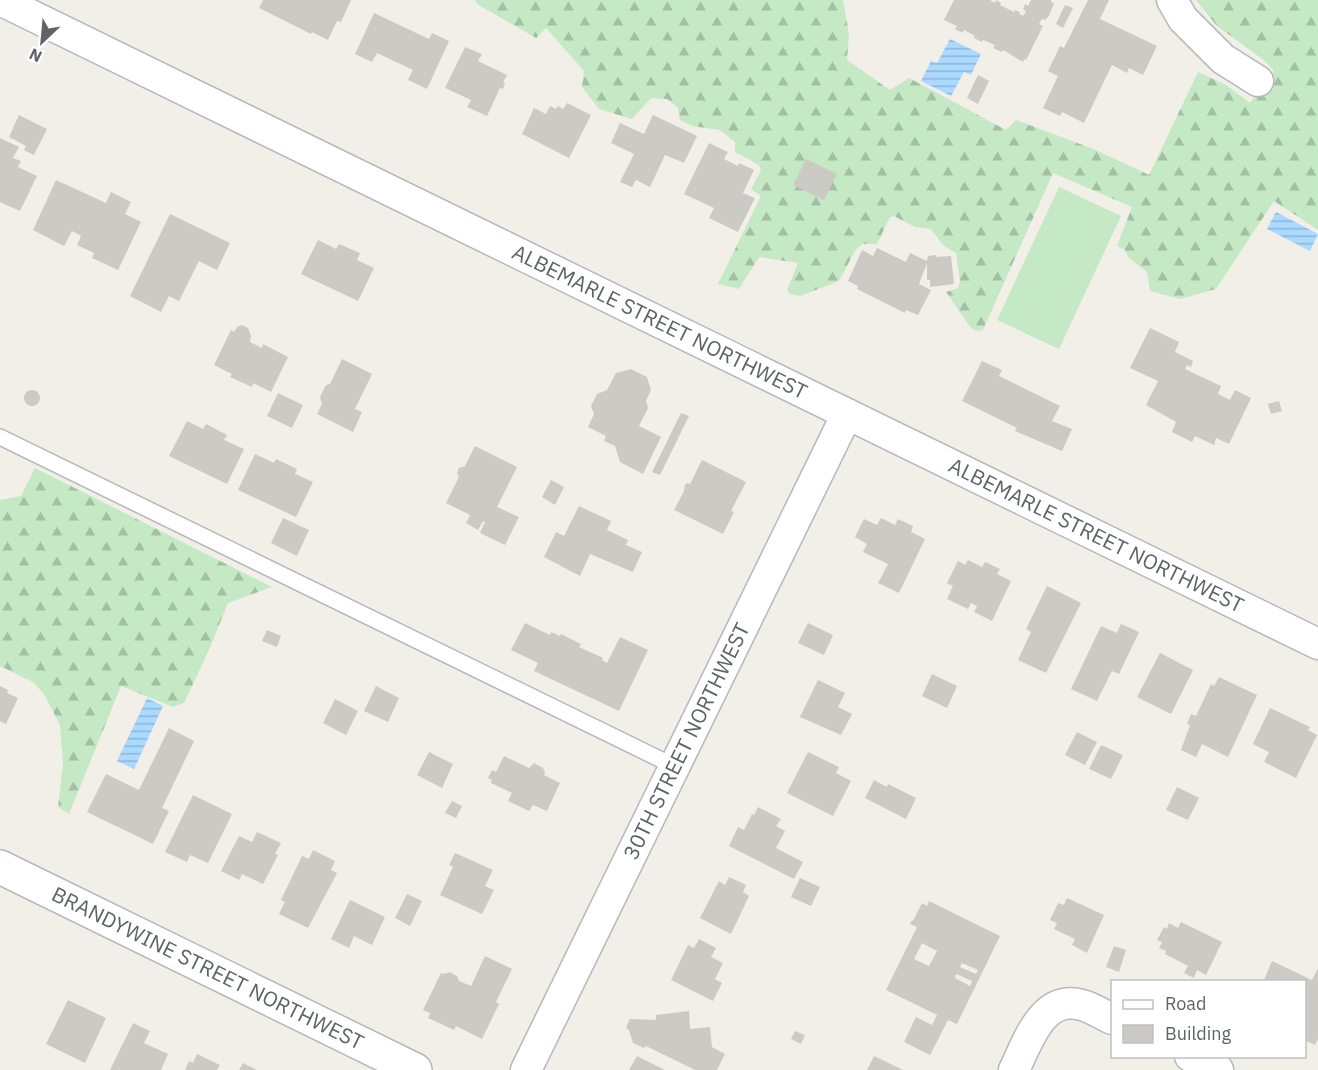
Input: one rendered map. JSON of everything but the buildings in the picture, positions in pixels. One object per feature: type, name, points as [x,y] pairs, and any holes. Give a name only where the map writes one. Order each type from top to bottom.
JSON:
[{"type":"street","name":"ALBEMARLE STREET NORTHWEST","points":[[0,0],[1318,644]]},
{"type":"street","points":[[1172,0],[1183,19],[1223,59],[1258,81]]},
{"type":"street","name":"30TH STREET NORTHWEST","points":[[526,1070],[847,414]]},
{"type":"street","name":"BRANDYWINE STREET NORTHWEST","points":[[0,867],[416,1070]]},
{"type":"street","points":[[1014,1070],[1042,1017],[1058,1006],[1080,1005],[1111,1018]]},
{"type":"street","points":[[1194,1058],[1218,1070]]},
{"type":"lane","points":[[0,438],[675,766]]},
{"type":"green space","points":[[475,0],[843,0],[849,34],[847,60],[890,90],[909,78],[1006,130],[1016,120],[1096,150],[1149,175],[1198,72],[1226,85],[1250,103],[1274,71],[1265,61],[1217,26],[1196,0],[1318,0],[1318,230],[1274,201],[1216,289],[1180,299],[1150,291],[1147,272],[1129,258],[1124,249],[1117,246],[1132,207],[1053,173],[983,330],[977,331],[971,328],[946,292],[958,288],[960,281],[956,253],[943,245],[931,229],[915,227],[894,216],[890,217],[877,244],[863,244],[856,249],[839,281],[800,296],[790,294],[787,290],[798,263],[759,257],[739,289],[718,284],[761,196],[751,189],[761,170],[759,165],[735,152],[735,142],[720,130],[692,126],[680,120],[678,108],[667,99],[651,98],[632,119],[599,109],[582,87],[584,71],[546,28],[536,38],[477,4]]},
{"type":"green space","points":[[1059,187],[1121,216],[1059,349],[997,320]]},
{"type":"green space","points":[[35,468],[272,587],[228,603],[184,703],[173,707],[121,686],[69,814],[58,807],[63,764],[60,725],[44,694],[33,682],[0,666],[0,500],[21,496]]},
{"type":"water","points":[[950,39],[981,54],[971,75],[964,72],[951,96],[921,81],[931,61],[937,63]]},
{"type":"water","points":[[1276,212],[1318,234],[1310,251],[1267,229]]},
{"type":"water","points":[[147,698],[163,706],[134,769],[117,761]]}]
